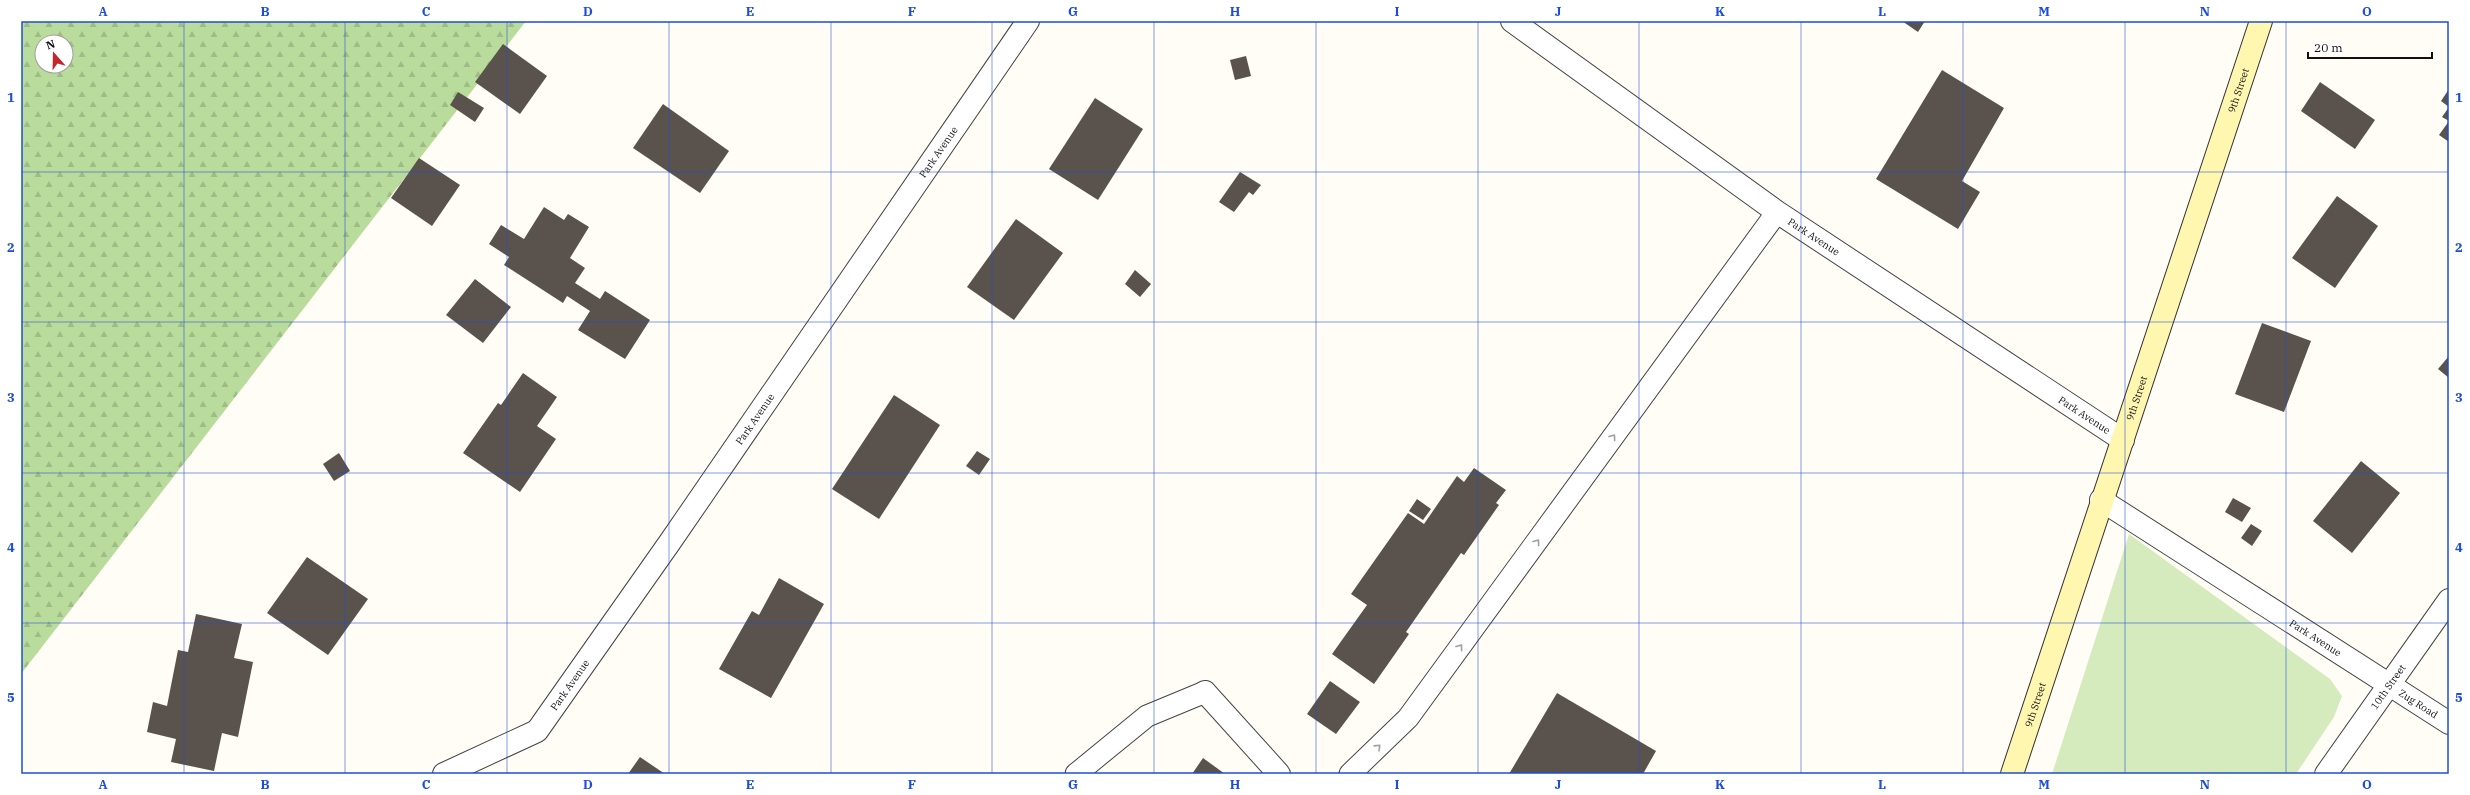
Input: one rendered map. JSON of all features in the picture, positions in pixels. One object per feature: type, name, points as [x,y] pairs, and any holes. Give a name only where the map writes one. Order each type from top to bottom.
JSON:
[{"type":"main road","name":"9th Street","points":[[2012,774],[2101,500],[2123,440],[2261,21]]},
{"type":"street","name":"Park Avenue","points":[[444,774],[537,731],[683,523],[1028,21]]},
{"type":"street","name":"Park Avenue","points":[[1512,21],[1777,212],[2123,440]]},
{"type":"street","name":"Park Avenue","points":[[2101,500],[2388,684]]},
{"type":"street","name":"10th Street","points":[[2326,774],[2388,684],[2449,600]]},
{"type":"street","name":"Zug Road","points":[[2388,684],[2449,723]]},
{"type":"street","points":[[1205,692],[1279,774]]},
{"type":"lane","points":[[1350,774],[1408,718],[1777,212]]},
{"type":"lane","points":[[1076,774],[1147,716],[1205,692]]},
{"type":"green space","points":[[21,21],[526,21],[21,674]]},
{"type":"green space","points":[[2129,534],[2330,679],[2342,696],[2334,717],[2296,774],[2052,774]]},
{"type":"building","points":[[1902,21],[1925,21],[1918,32]]},
{"type":"building","points":[[503,44],[547,76],[520,114],[475,82]]},
{"type":"building","points":[[1246,56],[1251,76],[1235,80],[1230,60]]},
{"type":"building","points":[[1942,70],[2004,108],[1962,181],[1980,192],[1958,229],[1876,179]]},
{"type":"building","points":[[2320,82],[2375,120],[2355,149],[2301,111]]},
{"type":"building","points":[[2449,89],[2449,107],[2441,101]]},
{"type":"building","points":[[458,92],[484,108],[475,122],[450,105]]},
{"type":"building","points":[[1095,98],[1143,129],[1098,200],[1049,169]]},
{"type":"building","points":[[663,104],[729,151],[700,193],[633,148]]},
{"type":"building","points":[[2449,107],[2449,121],[2442,117]]},
{"type":"building","points":[[2449,121],[2449,142],[2439,135]]},
{"type":"building","points":[[419,158],[460,185],[432,226],[391,198]]},
{"type":"building","points":[[1240,172],[1261,185],[1253,195],[1249,192],[1234,212],[1219,202]]},
{"type":"building","points":[[2337,196],[2378,226],[2335,288],[2292,258]]},
{"type":"building","points":[[544,207],[564,220],[568,214],[589,227],[570,258],[585,268],[575,283],[600,299],[605,291],[650,320],[625,359],[578,330],[590,311],[567,296],[563,303],[504,265],[509,257],[489,244],[501,225],[524,239]]},
{"type":"building","points":[[1016,219],[1063,253],[1014,320],[967,287]]},
{"type":"building","points":[[1135,270],[1151,284],[1140,297],[1125,284]]},
{"type":"building","points":[[475,279],[511,307],[483,343],[446,315]]},
{"type":"building","points":[[2262,323],[2311,341],[2284,412],[2235,394]]},
{"type":"building","points":[[2449,356],[2449,378],[2438,369]]},
{"type":"building","points":[[523,373],[557,397],[537,426],[556,439],[520,492],[463,453],[498,403],[501,405]]},
{"type":"building","points":[[894,395],[940,425],[879,519],[832,489]]},
{"type":"building","points":[[977,451],[990,459],[979,475],[966,466]]},
{"type":"building","points":[[339,453],[350,471],[334,481],[323,464]]},
{"type":"building","points":[[2361,461],[2400,493],[2352,553],[2313,521]]},
{"type":"building","points":[[1474,468],[1506,490],[1496,503],[1499,505],[1464,555],[1461,553],[1406,632],[1409,634],[1374,684],[1332,654],[1367,605],[1351,594],[1408,513],[1424,524],[1457,476],[1464,482]]},
{"type":"building","points":[[2233,498],[2251,508],[2242,522],[2225,512]]},
{"type":"building","points":[[1417,499],[1431,509],[1423,520],[1409,511]]},
{"type":"building","points":[[2251,524],[2262,531],[2252,546],[2241,538]]},
{"type":"building","points":[[307,557],[368,599],[328,655],[267,613]]},
{"type":"building","points":[[779,578],[824,604],[771,698],[719,669],[752,611],[759,615]]},
{"type":"building","points":[[196,614],[242,624],[234,658],[253,662],[238,737],[222,733],[214,771],[171,762],[176,739],[147,732],[153,702],[167,706],[178,650],[188,652]]},
{"type":"building","points":[[1330,681],[1360,702],[1336,734],[1307,714]]},
{"type":"building","points":[[1557,693],[1656,751],[1643,774],[1509,774]]},
{"type":"building","points":[[640,757],[665,774],[628,774]]},
{"type":"building","points":[[1203,758],[1225,774],[1192,774]]}]
